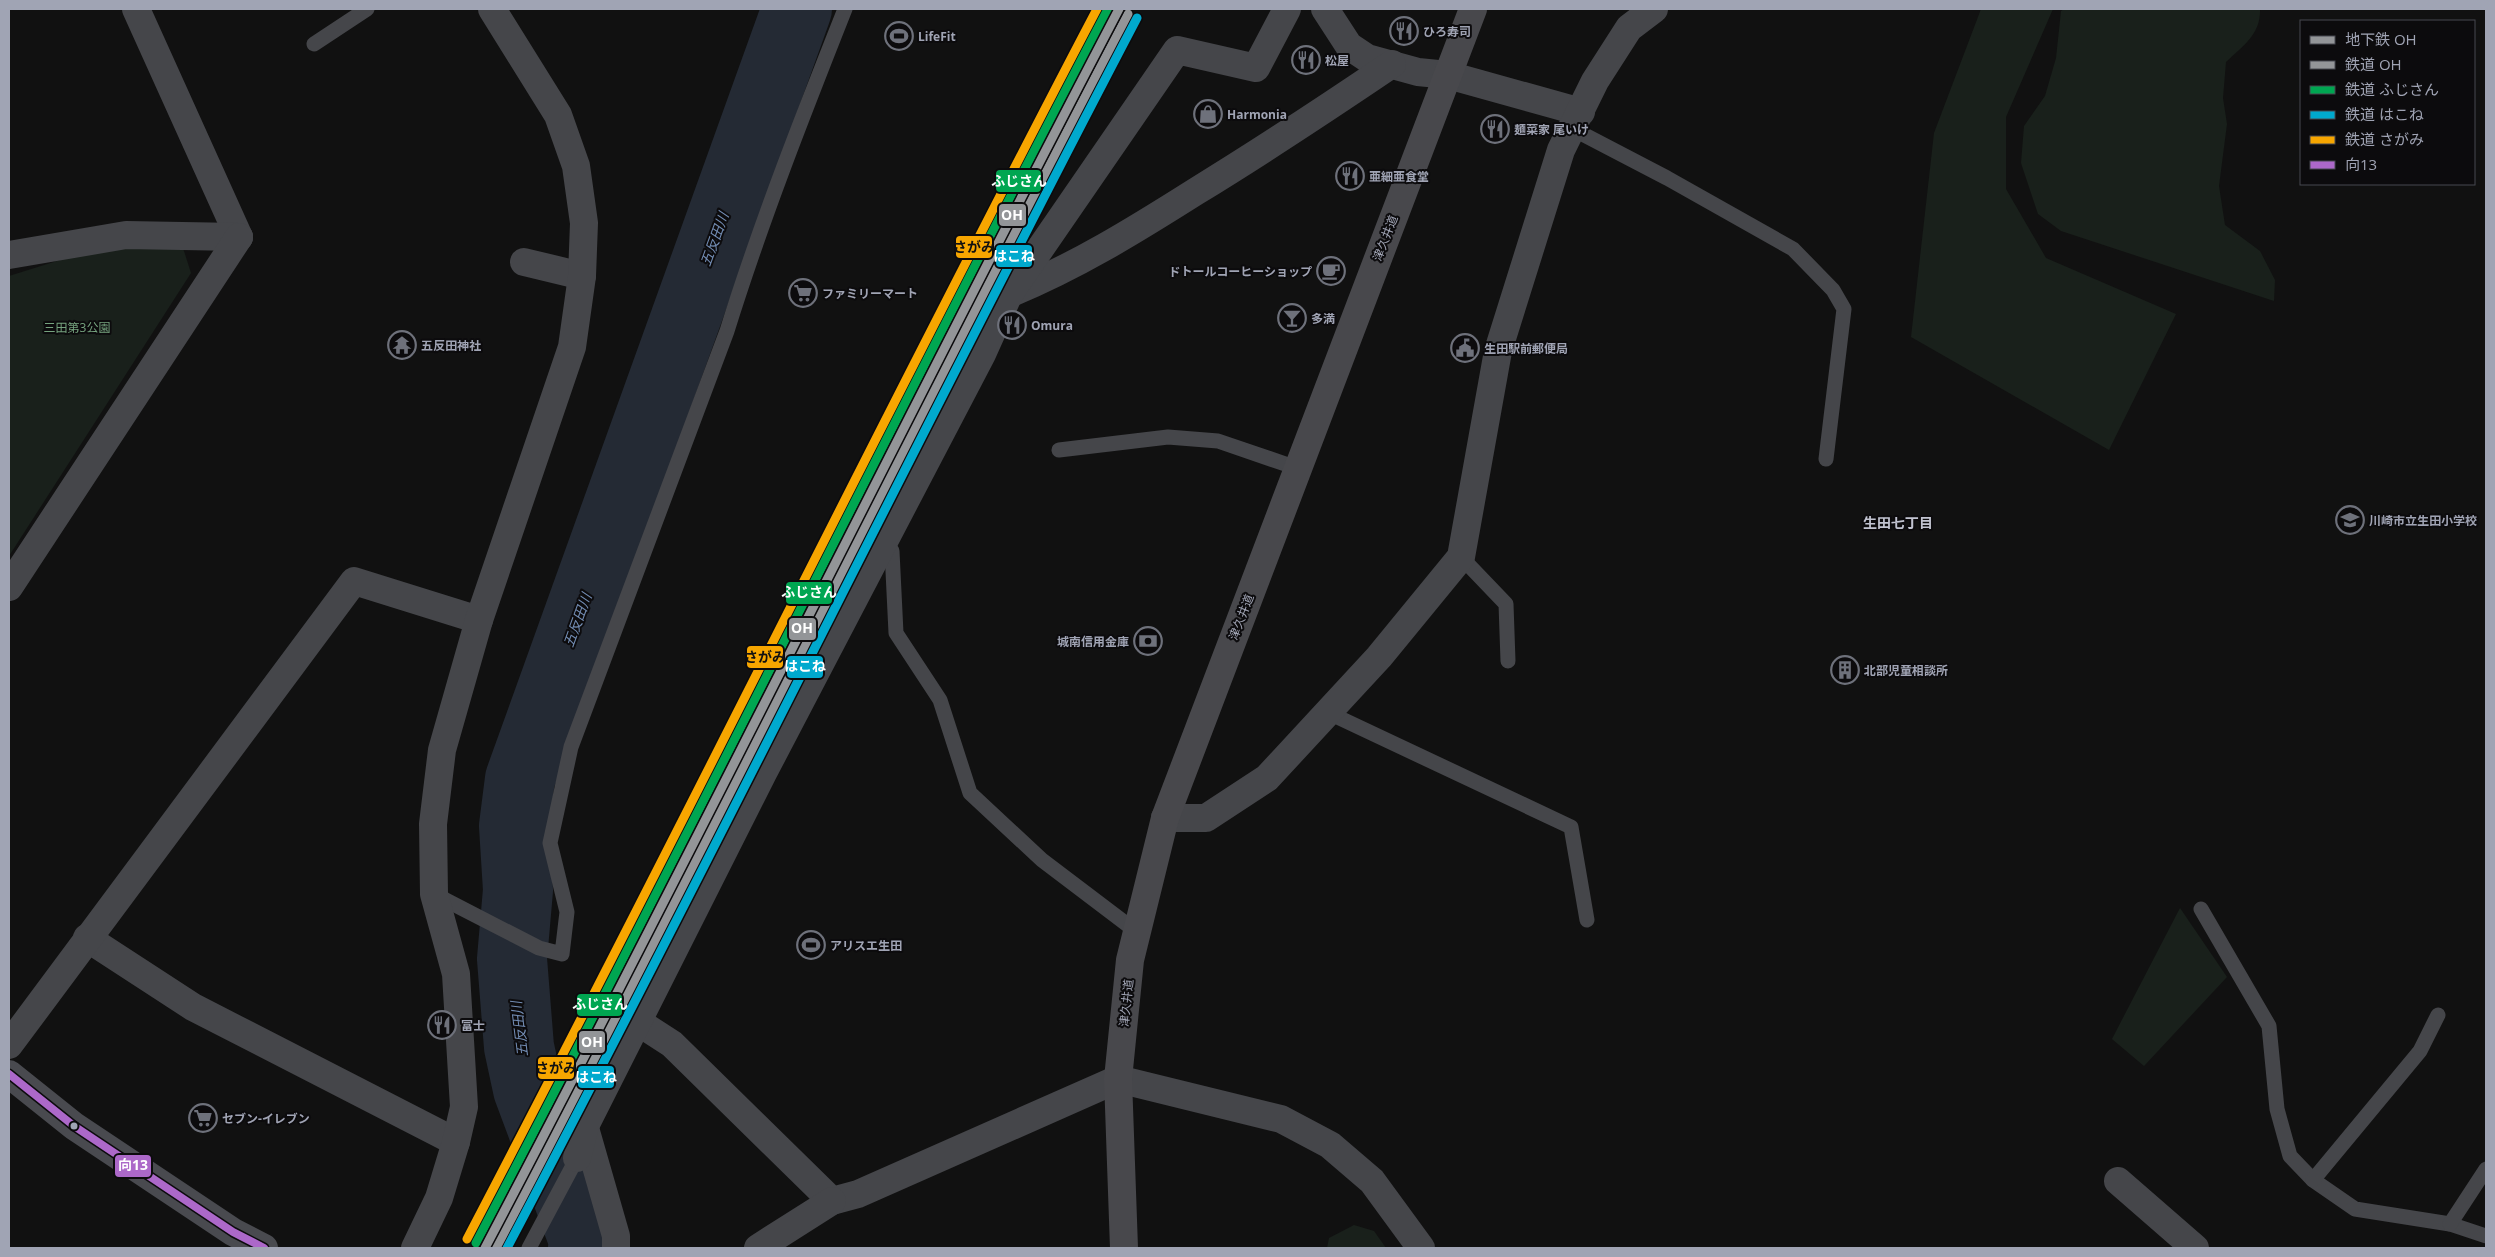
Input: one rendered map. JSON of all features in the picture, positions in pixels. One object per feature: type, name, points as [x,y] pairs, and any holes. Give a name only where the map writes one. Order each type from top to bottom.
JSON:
[{"type":"main road","name":"津久井道","points":[[1124,1248],[1118,1079],[1130,960],[1165,818],[1473,9]]},
{"type":"street","points":[[136,9],[239,237]]},
{"type":"street","points":[[415,1248],[439,1198],[456,1142],[464,1107],[456,974],[433,824],[442,750],[480,620],[572,347],[582,276],[584,223],[576,166],[558,115],[492,9]]},
{"type":"street","points":[[577,1158],[585,1126],[763,773],[978,362],[1009,294],[1177,50],[1256,68],[1288,9]]},
{"type":"street","points":[[1325,9],[1349,46],[1367,58],[1418,72],[1448,75],[1577,121]]},
{"type":"street","points":[[1165,818],[1206,818],[1267,778],[1329,713],[1461,557],[1498,351],[1561,150],[1577,121],[1595,81],[1629,28],[1654,9]]},
{"type":"street","points":[[1009,294],[1052,277],[1156,217],[1288,134],[1392,64]]},
{"type":"street","points":[[9,255],[126,235],[239,237]]},
{"type":"street","points":[[9,587],[239,237]]},
{"type":"street","points":[[524,262],[582,276]]},
{"type":"street","points":[[9,1045],[354,580],[480,620]]},
{"type":"street","points":[[87,938],[193,1007],[456,1142]]},
{"type":"street","points":[[638,1022],[672,1044],[832,1201]]},
{"type":"street","points":[[9,1074],[74,1126],[229,1240],[264,1248]]},
{"type":"street","points":[[758,1248],[832,1201],[858,1194],[1118,1079],[1281,1119],[1330,1145],[1372,1181],[1421,1248]]},
{"type":"street","points":[[585,1126],[616,1236],[616,1248]]},
{"type":"street","points":[[2118,1181],[2194,1248]]},
{"type":"lane","points":[[314,44],[367,9]]},
{"type":"lane","points":[[446,899],[539,948],[562,954],[567,912],[550,843],[571,747],[727,331],[744,276],[807,106],[845,9]]},
{"type":"lane","points":[[1577,121],[1667,178],[1793,249],[1833,290],[1844,309],[1826,459]]},
{"type":"lane","points":[[1059,450],[1168,437],[1218,441],[1297,468]]},
{"type":"lane","points":[[884,541],[892,551],[896,633],[940,700],[970,793],[1042,860],[1137,932]]},
{"type":"lane","points":[[1461,557],[1506,604],[1508,660]]},
{"type":"lane","points":[[1329,713],[1571,827],[1588,920]]},
{"type":"lane","points":[[2201,908],[2268,1026],[2282,1130],[2290,1156],[2313,1180],[2355,1209],[2450,1224],[2486,1236]]},
{"type":"lane","points":[[2313,1180],[2420,1051],[2438,1016]]},
{"type":"lane","points":[[529,1248],[548,1209],[577,1158]]},
{"type":"lane","points":[[2450,1224],[2486,1169]]},
{"type":"green space","points":[[1981,9],[2053,9],[2006,117],[2006,189],[2046,258],[2176,314],[2109,450],[1911,337],[1934,133]]},
{"type":"green space","points":[[2064,9],[2260,9],[2258,26],[2254,33],[2226,62],[2223,98],[2227,124],[2219,186],[2225,225],[2260,251],[2275,280],[2274,301],[2061,231],[2038,214],[2021,163],[2024,126],[2045,96],[2056,58],[2061,11]]},
{"type":"green space","name":"三田第3公園","points":[[124,248],[183,248],[191,273],[9,556],[9,276],[73,256]]},
{"type":"green space","points":[[2180,908],[2227,977],[2144,1066],[2112,1039]]},
{"type":"green space","points":[[1354,1225],[1374,1231],[1386,1248],[1327,1248],[1329,1238]]},
{"type":"waterway","name":"五反田川","points":[[583,1248],[584,1240],[528,1089],[519,1047],[512,959],[518,890],[514,826],[520,779],[797,9]]},
{"type":"metro line","name":"OH","points":[[485,1248],[645,939],[1119,9]]},
{"type":"rail line","name":"さがみ","points":[[467,1239],[626,932],[938,316],[1097,9]]},
{"type":"rail line","name":"ふじさん","points":[[476,1243],[1108,9]]},
{"type":"rail line","name":"OH","points":[[496,1248],[1128,14]]},
{"type":"rail line","name":"はこね","points":[[507,1248],[666,941],[1057,171],[1137,18]]},
{"type":"transit line","name":"向13","points":[[9,1074],[74,1126],[233,1232],[264,1248]]},
{"type":"place","name":"ひろ寿司","points":[[1404,31]]},
{"type":"place","name":"LifeFit","points":[[899,36]]},
{"type":"place","name":"松屋","points":[[1306,60]]},
{"type":"place","name":"Harmonia","points":[[1208,114]]},
{"type":"place","name":"麺菜家 尾いけ","points":[[1495,129]]},
{"type":"place","name":"亜細亜食堂","points":[[1350,176]]},
{"type":"place","name":"ドトールコーヒーショップ","points":[[1331,271]]},
{"type":"place","name":"ファミリーマート","points":[[803,293]]},
{"type":"place","name":"多満","points":[[1292,318]]},
{"type":"place","name":"Omura","points":[[1012,325]]},
{"type":"place","name":"五反田神社","points":[[402,345]]},
{"type":"place","name":"生田駅前郵便局","points":[[1465,348]]},
{"type":"place","name":"川崎市立生田小学校","points":[[2350,520]]},
{"type":"place","name":"城南信用金庫","points":[[1148,641]]},
{"type":"place","name":"北部児童相談所","points":[[1845,670]]},
{"type":"place","name":"アリスエ生田","points":[[811,945]]},
{"type":"place","name":"富士","points":[[442,1025]]},
{"type":"place","name":"セブン-イレブン","points":[[203,1118]]},
{"type":"district","name":"生田七丁目","points":[[1898,522]]}]
